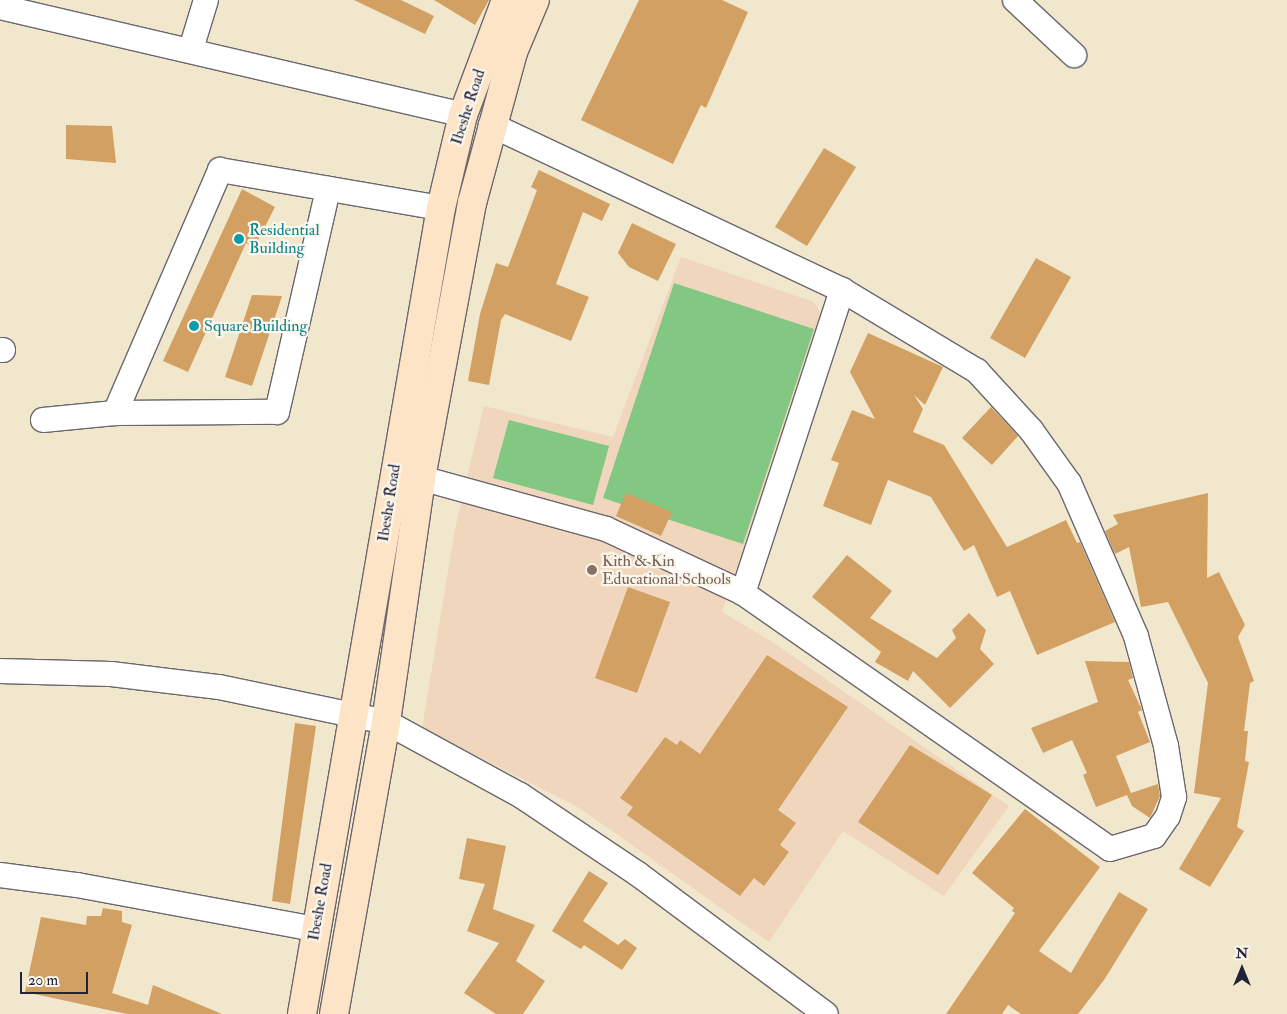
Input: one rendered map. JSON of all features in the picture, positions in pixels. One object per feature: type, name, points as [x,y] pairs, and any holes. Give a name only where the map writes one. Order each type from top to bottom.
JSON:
[{"type":"main road","name":"Ibeshe Road","points":[[302,1014],[314,929],[355,718],[399,439],[441,208],[462,114],[506,0]]},
{"type":"main road","name":"Ibeshe Road","points":[[334,1014],[386,722],[421,478],[472,203],[491,125],[513,52],[535,0]]},
{"type":"street","points":[[191,50],[206,0]]},
{"type":"street","points":[[1014,0],[1074,55]]},
{"type":"street","points":[[0,7],[462,114]]},
{"type":"street","points":[[421,478],[606,529],[743,593],[1110,849],[1154,836],[1168,816],[1174,797],[1166,746],[1136,636],[1069,483],[1031,430],[977,371],[842,290],[491,125]]},
{"type":"street","points":[[115,413],[220,170],[441,208]]},
{"type":"street","points":[[43,420],[115,413],[277,412],[328,189]]},
{"type":"street","points":[[743,593],[842,290]]},
{"type":"street","points":[[0,671],[111,674],[219,687],[355,718],[386,722],[520,795],[607,853],[826,1014]]},
{"type":"street","points":[[0,875],[86,887],[314,929]]},
{"type":"shaded area","name":"Kith & Kin Educational Schools","points":[[681,257],[814,302],[822,315],[722,612],[771,641],[1009,806],[944,896],[843,831],[769,942],[581,809],[422,728],[455,529],[484,406],[613,437]]},
{"type":"green space","points":[[674,283],[814,329],[743,544],[603,498]]},
{"type":"green space","points":[[509,420],[609,446],[593,505],[493,478]]},
{"type":"building","points":[[354,0],[401,0],[434,16],[425,34]]},
{"type":"building","points":[[434,0],[489,0],[475,25]]},
{"type":"building","points":[[639,0],[722,0],[748,12],[706,108],[701,105],[673,164],[581,120]]},
{"type":"building","points":[[66,125],[112,126],[116,163],[66,159]]},
{"type":"building","points":[[824,148],[856,167],[807,246],[775,227]]},
{"type":"building","points":[[539,170],[610,204],[602,221],[583,212],[556,284],[589,297],[571,341],[505,314],[501,320],[489,385],[468,381],[480,314],[496,263],[508,267],[537,190],[531,187]]},
{"type":"building","points":[[242,189],[275,207],[255,246],[246,243],[188,372],[163,361]]},
{"type":"building","points":[[632,223],[676,244],[658,281],[629,267],[618,253]]},
{"type":"building","points":[[1036,258],[1071,277],[1025,358],[990,338]]},
{"type":"building","name":"Residential Building","points":[[252,295],[282,296],[252,386],[225,377]]},
{"type":"building","points":[[868,333],[943,367],[925,405],[914,395],[923,409],[913,432],[944,445],[1007,547],[1066,520],[1077,543],[1080,542],[1115,622],[1037,655],[1010,591],[997,597],[974,545],[964,551],[931,497],[888,480],[871,525],[823,506],[839,463],[831,460],[852,410],[875,419],[850,372]]},
{"type":"building","points":[[991,407],[1018,436],[992,465],[962,438]]},
{"type":"building","points":[[626,493],[672,512],[661,536],[616,516]]},
{"type":"building","points":[[1208,493],[1207,578],[1219,572],[1245,625],[1238,637],[1254,681],[1250,683],[1244,731],[1248,731],[1245,761],[1249,762],[1237,827],[1244,831],[1210,887],[1179,869],[1221,798],[1194,793],[1208,683],[1168,602],[1141,607],[1129,547],[1115,554],[1105,531],[1118,524],[1113,515]]},
{"type":"building","points":[[847,555],[892,591],[870,618],[937,658],[956,638],[952,630],[969,613],[986,630],[980,649],[994,664],[950,708],[913,671],[908,681],[875,662],[881,652],[812,597]]},
{"type":"building","points":[[628,587],[670,602],[637,693],[595,678]]},
{"type":"building","points":[[767,655],[848,707],[778,810],[796,823],[780,845],[789,852],[764,886],[754,878],[740,896],[627,815],[633,807],[620,798],[665,737],[677,745],[680,740],[700,754]]},
{"type":"building","points":[[1085,661],[1129,662],[1133,678],[1128,680],[1142,710],[1138,712],[1150,742],[1116,756],[1131,793],[1158,784],[1160,796],[1150,818],[1132,806],[1127,795],[1096,807],[1083,775],[1087,773],[1072,740],[1043,753],[1031,728],[1098,702]]},
{"type":"building","points":[[295,723],[316,726],[290,904],[272,901]]},
{"type":"building","points":[[910,745],[992,795],[938,875],[858,822]]},
{"type":"building","points":[[1025,809],[1100,867],[1039,951],[1071,973],[1119,892],[1148,909],[1104,980],[1078,1014],[1021,1014],[1008,1005],[1002,1014],[946,1014],[1015,913],[1012,911],[1014,908],[972,873]]},
{"type":"building","points":[[467,838],[506,846],[493,909],[535,925],[516,961],[545,981],[523,1014],[496,1014],[464,993],[499,943],[467,931],[485,884],[459,879]]},
{"type":"building","points":[[589,871],[608,883],[583,921],[618,945],[625,939],[637,948],[622,970],[584,945],[581,949],[552,931]]},
{"type":"building","points":[[103,908],[122,911],[122,922],[132,925],[112,993],[148,1005],[153,985],[222,1014],[127,1014],[25,992],[41,917],[86,925],[87,916],[101,916]]},
{"type":"place","name":"Residential Building","points":[[239,239]]},
{"type":"place","name":"Square Building","points":[[194,326]]},
{"type":"place","name":"Kith & Kin Educational Schools","points":[[592,570]]}]
